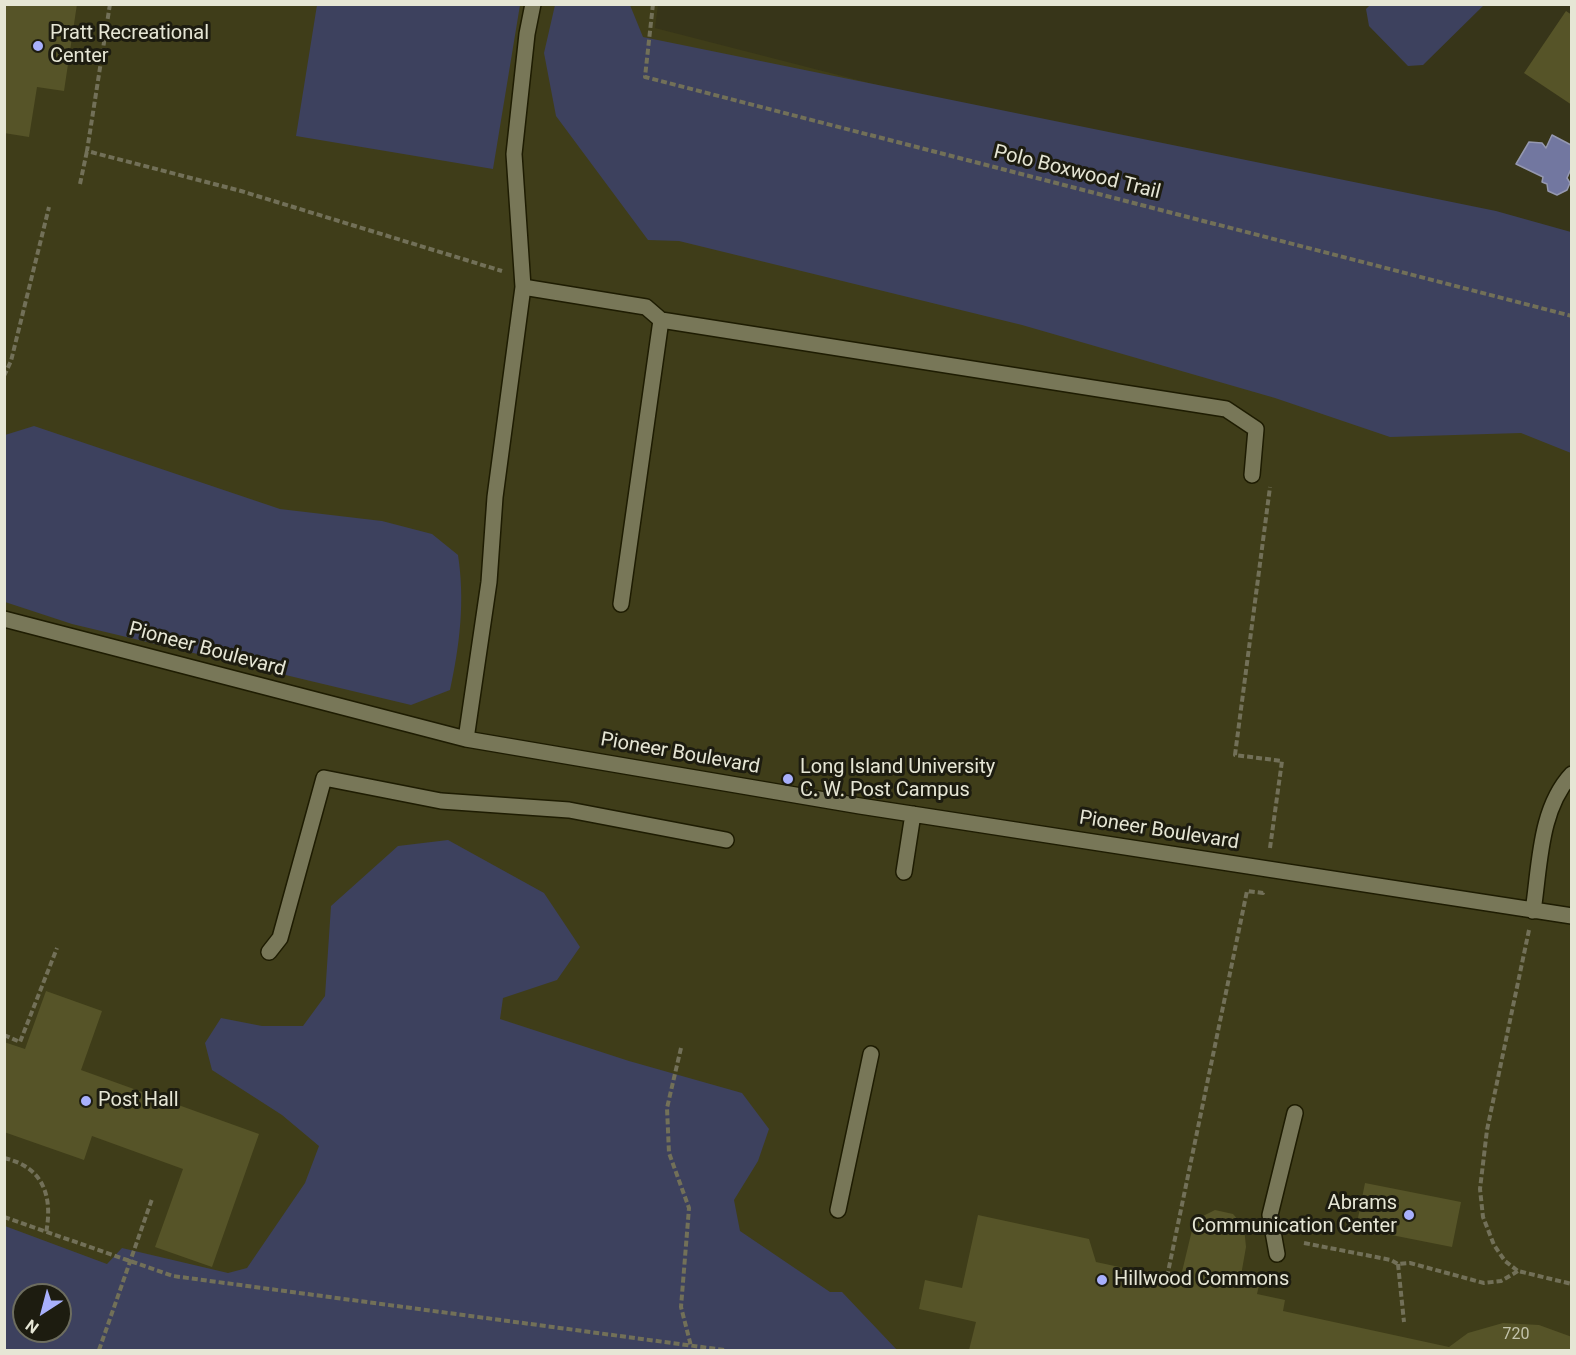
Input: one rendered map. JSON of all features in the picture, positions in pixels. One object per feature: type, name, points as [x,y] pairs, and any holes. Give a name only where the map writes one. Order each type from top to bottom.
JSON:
[{"type":"street","points":[[466,739],[489,582],[495,497],[523,282],[514,154],[527,34],[533,4]]},
{"type":"street","points":[[523,282],[646,307],[661,320],[1226,409],[1256,429],[1252,475]]},
{"type":"street","points":[[621,604],[661,320]]},
{"type":"street","name":"Pioneer Boulevard","points":[[4,619],[466,739],[913,814],[1572,916]]},
{"type":"street","points":[[1533,911],[1548,817],[1558,789],[1572,774]]},
{"type":"street","points":[[269,952],[280,938],[324,777],[441,801],[569,810],[726,840]]},
{"type":"street","points":[[904,872],[913,814]]},
{"type":"street","points":[[838,1210],[871,1054]]},
{"type":"street","points":[[1277,1254],[1270,1215],[1295,1113]]},
{"type":"path","points":[[80,184],[110,4]]},
{"type":"path","name":"Polo Boxwood Trail","points":[[653,4],[645,77],[1572,316]]},
{"type":"path","points":[[87,151],[242,191],[523,282]]},
{"type":"path","points":[[4,376],[11,362],[49,207]]},
{"type":"path","points":[[1533,911],[1487,1131],[1480,1189],[1483,1217],[1494,1245],[1505,1261],[1518,1271],[1572,1284]]},
{"type":"path","points":[[4,1035],[20,1042],[57,948]]},
{"type":"path","points":[[681,1048],[668,1108],[669,1153],[689,1208],[681,1307],[691,1346]]},
{"type":"path","points":[[4,1158],[31,1169],[42,1180],[48,1195],[50,1212],[46,1233]]},
{"type":"path","points":[[99,1350],[152,1199]]},
{"type":"path","points":[[4,1217],[130,1263],[173,1276],[724,1350]]},
{"type":"path","points":[[1304,1243],[1391,1260],[1398,1264],[1410,1263],[1484,1283],[1501,1281],[1518,1271]]},
{"type":"path","points":[[1398,1264],[1404,1322]]},
{"type":"shaded area","points":[[1371,4],[1484,5],[1423,65],[1408,66],[1369,26],[1366,9]]},
{"type":"shaded area","name":"Long Island University C. W. Post Campus","points":[[5,5],[658,5],[655,28],[1571,263],[1571,1350],[5,1350]]},
{"type":"shaded area","points":[[317,5],[520,5],[493,169],[296,136]]},
{"type":"shaded area","points":[[555,5],[630,5],[643,37],[1496,211],[1571,232],[1571,453],[1521,433],[1390,437],[1275,398],[1022,325],[679,241],[648,240],[556,116],[544,53]]},
{"type":"shaded area","points":[[1552,135],[1571,145],[1571,169],[1567,178],[1570,183],[1567,190],[1557,195],[1548,191],[1547,184],[1542,182],[1543,177],[1516,164],[1529,142],[1542,143],[1546,148]]},
{"type":"shaded area","points":[[34,426],[280,509],[382,521],[432,534],[458,555],[460,572],[460,622],[450,690],[411,705],[72,624],[5,602],[5,435]]},
{"type":"shaded area","points":[[448,840],[544,893],[580,947],[557,980],[503,998],[500,1019],[629,1061],[742,1093],[769,1129],[758,1161],[734,1200],[740,1231],[830,1292],[842,1292],[897,1350],[5,1350],[5,1226],[107,1264],[122,1248],[228,1273],[247,1268],[305,1183],[319,1146],[282,1115],[212,1070],[205,1043],[221,1018],[262,1026],[303,1026],[325,996],[331,906],[398,846]]},
{"type":"building","name":"Pratt Recreational Center","points":[[4,4],[77,4],[64,91],[37,87],[29,137],[4,133]]},
{"type":"building","points":[[1566,11],[1572,15],[1572,105],[1524,73]]},
{"type":"building","name":"Post Hall","points":[[46,991],[102,1011],[81,1070],[259,1134],[212,1267],[155,1247],[183,1169],[92,1136],[84,1160],[4,1132],[4,1042],[25,1049]]},
{"type":"building","name":"Abrams Communication Center","points":[[1365,1183],[1461,1202],[1452,1247],[1356,1228]]},
{"type":"building","name":"Hillwood Commons","points":[[1215,1210],[1233,1214],[1244,1227],[1246,1247],[1240,1281],[1259,1285],[1257,1294],[1285,1300],[1283,1311],[1449,1347],[1468,1333],[1503,1323],[1539,1325],[1572,1337],[1572,1350],[969,1350],[976,1322],[919,1309],[925,1280],[962,1288],[978,1215],[1089,1239],[1096,1262],[1180,1280],[1193,1226],[1199,1218]]},
{"type":"place","name":"Pratt Recreational Center","points":[[38,46]]},
{"type":"place","name":"Long Island University C. W. Post Campus","points":[[788,779]]},
{"type":"place","name":"Post Hall","points":[[86,1101]]},
{"type":"place","name":"Abrams Communication Center","points":[[1409,1215]]},
{"type":"place","name":"Hillwood Commons","points":[[1102,1280]]}]
